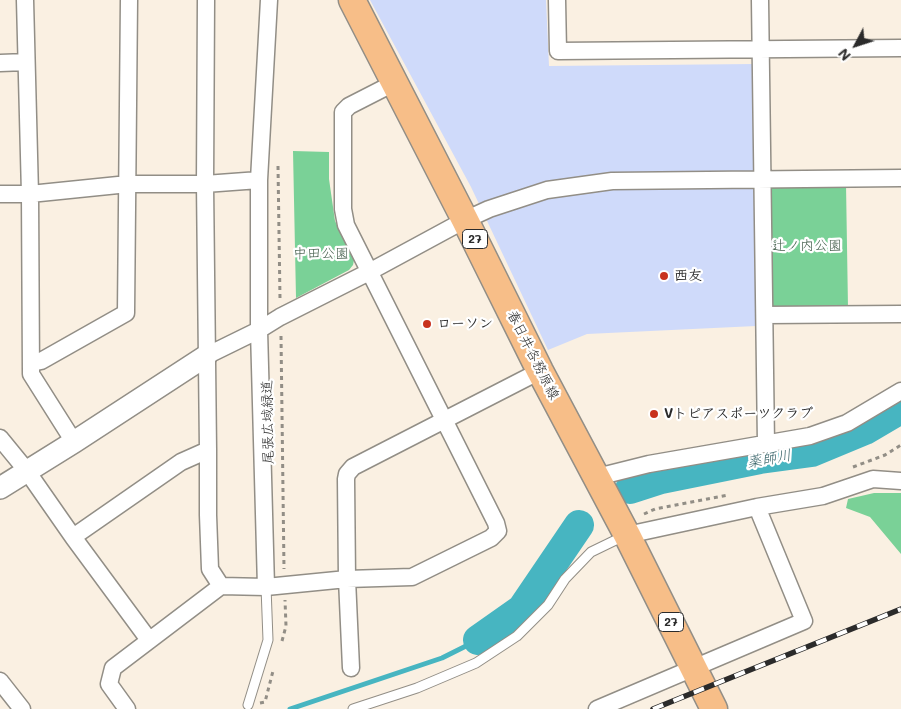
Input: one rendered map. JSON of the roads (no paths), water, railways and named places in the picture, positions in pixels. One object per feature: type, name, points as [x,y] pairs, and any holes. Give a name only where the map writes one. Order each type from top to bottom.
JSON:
[{"type":"main road","name":"春日井各務原線","points":[[352,0],[540,371],[695,668],[714,709]]},
{"type":"street","points":[[25,0],[30,194],[31,374],[74,442]]},
{"type":"street","points":[[31,363],[41,361],[126,313],[129,0]]},
{"type":"street","points":[[206,0],[205,184],[208,515],[210,569],[221,586]]},
{"type":"street","points":[[266,586],[259,330],[259,180],[269,0]]},
{"type":"street","points":[[557,0],[558,51],[901,48]]},
{"type":"street","points":[[760,0],[766,444]]},
{"type":"street","points":[[0,63],[26,62]]},
{"type":"street","points":[[126,709],[109,684],[113,668],[221,586],[266,586],[412,576],[495,535],[498,531],[496,523],[445,420],[346,225],[343,209],[342,115],[349,106],[394,83]]},
{"type":"street","points":[[0,488],[206,356],[259,330],[280,317],[465,220],[521,197],[547,190],[612,181],[901,178]]},
{"type":"street","points":[[0,194],[30,194],[128,184],[205,184],[259,180]]},
{"type":"street","points":[[765,315],[901,314]]},
{"type":"street","points":[[351,668],[347,579],[346,479],[349,470],[540,371]]},
{"type":"street","points":[[597,477],[650,464],[810,436],[846,423],[901,391]]},
{"type":"street","points":[[0,438],[27,471],[148,640]]},
{"type":"street","points":[[73,537],[181,462],[208,450]]},
{"type":"street","points":[[624,530],[823,496],[873,479],[901,481]]},
{"type":"street","points":[[597,709],[804,621],[757,507]]},
{"type":"street","points":[[0,681],[22,709]]},
{"type":"lane","points":[[353,709],[417,688],[476,663],[517,636],[548,605],[565,579],[591,552],[624,530]]},
{"type":"lane","points":[[248,705],[268,640],[266,586]]},
{"type":"waterway","name":"薬師川","points":[[630,489],[661,479],[760,459],[812,452],[865,430],[901,409]]},
{"type":"waterway","name":"薬師川","points":[[478,640],[522,609],[579,525]]},
{"type":"waterway","points":[[290,709],[442,658],[478,640]]},
{"type":"railway","points":[[653,709],[901,609]]},
{"type":"place","name":"西友","points":[[664,276]]},
{"type":"place","name":"ローソン","points":[[427,324]]},
{"type":"place","name":"Vトピアスポーツクラブ","points":[[654,414]]},
{"type":"park label","name":"辻ノ内公園","points":[[807,246]]},
{"type":"park label","name":"中田公園","points":[[321,254]]}]
